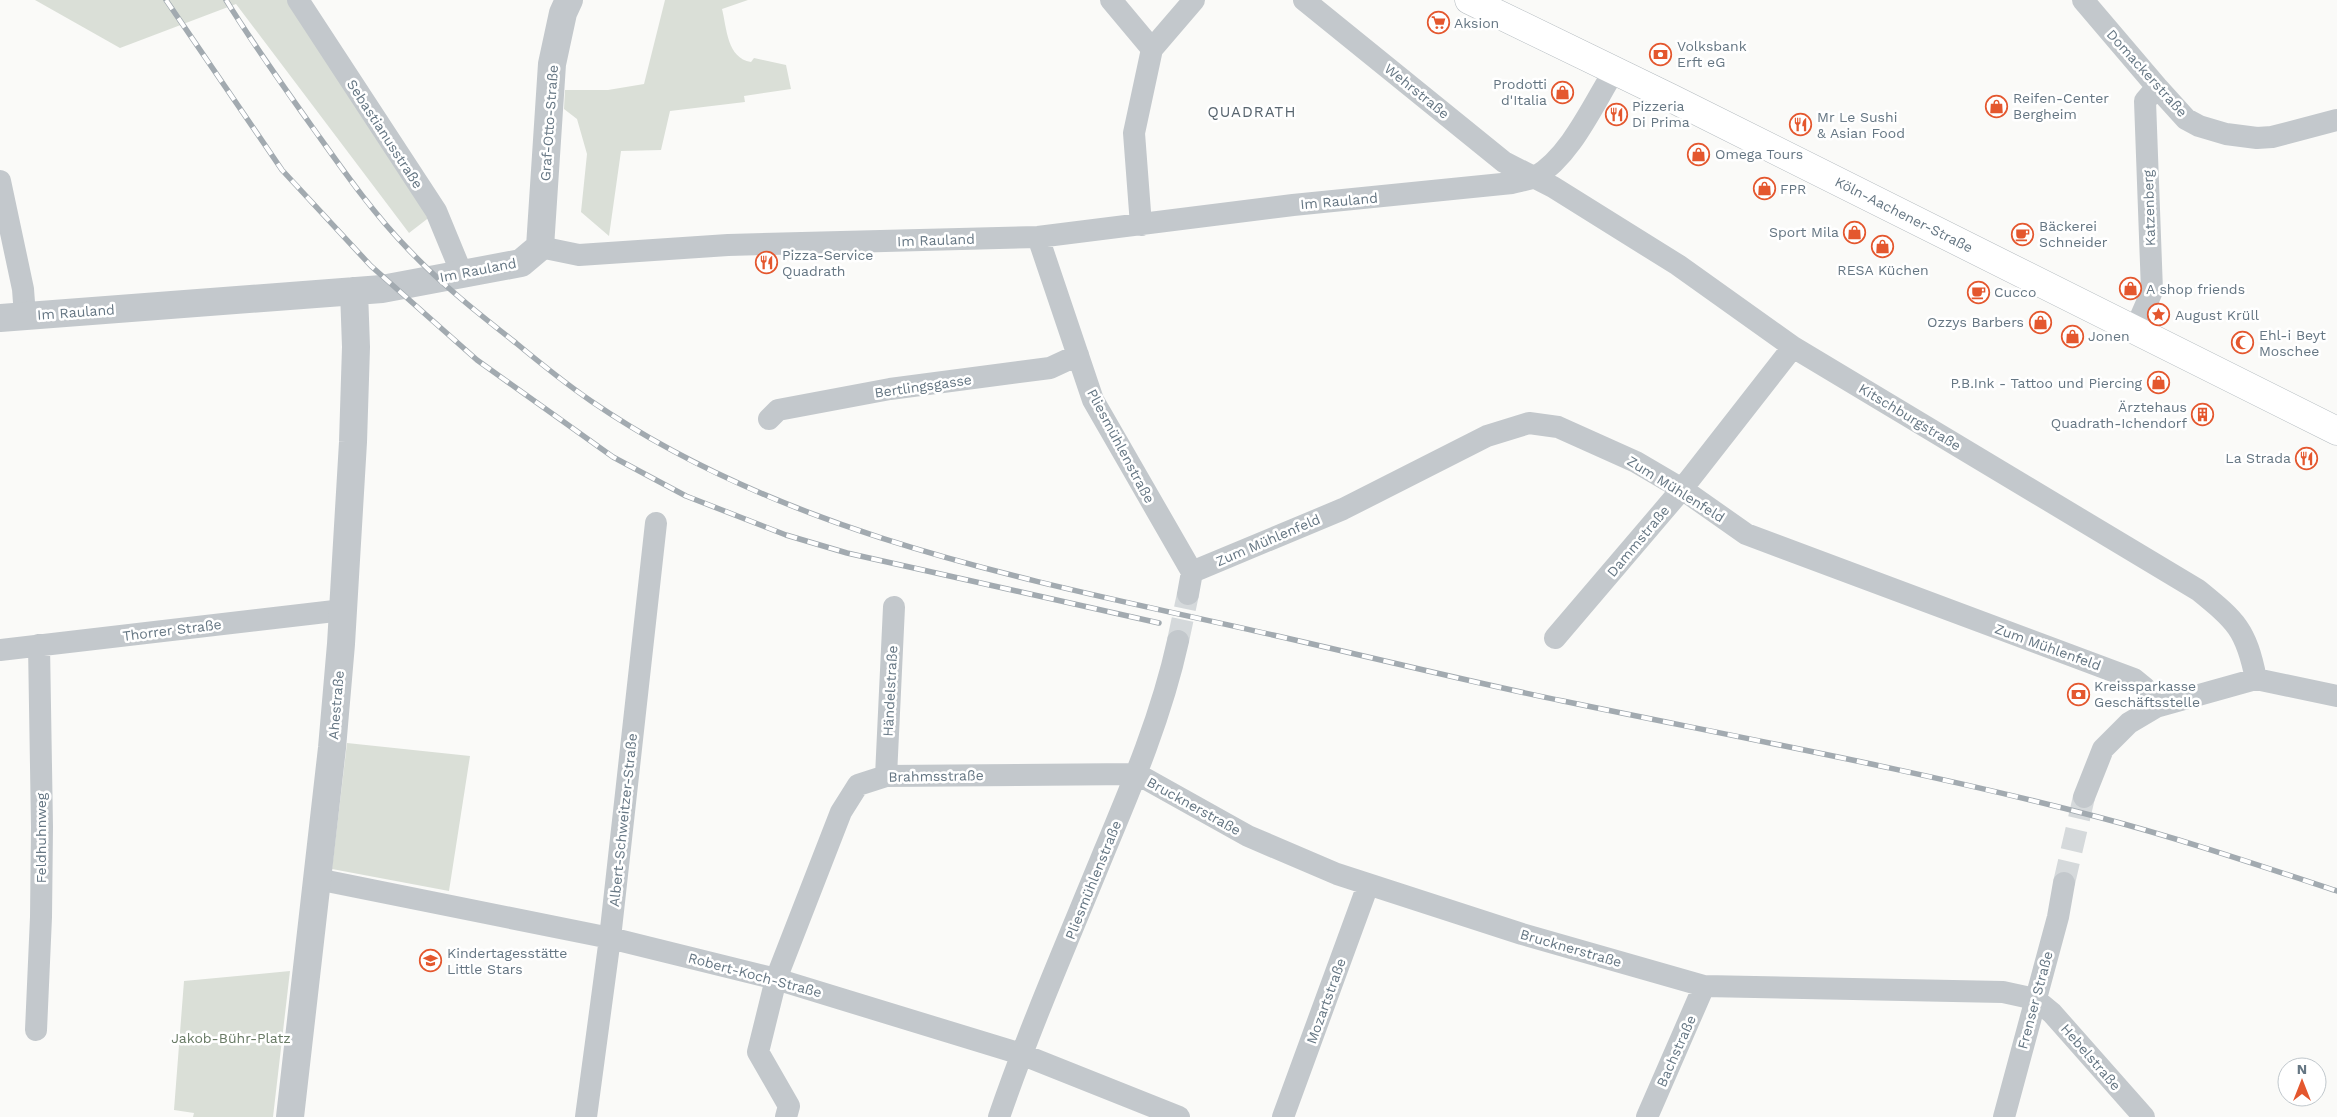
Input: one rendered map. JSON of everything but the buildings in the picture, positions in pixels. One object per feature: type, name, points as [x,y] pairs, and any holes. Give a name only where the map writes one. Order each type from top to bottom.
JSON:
[{"type":"main road","name":"Köln-Aachener-Straße","points":[[1469,0],[2337,431]]},
{"type":"street","name":"Sebastianusstraße","points":[[298,0],[436,212],[462,274]]},
{"type":"street","name":"Graf-Otto-Straße","points":[[540,248],[552,64],[563,13],[569,0]]},
{"type":"street","points":[[1111,0],[1152,49]]},
{"type":"street","points":[[1141,225],[1134,133],[1152,49],[1194,0]]},
{"type":"street","name":"Wehrstraße","points":[[1304,0],[1504,162],[1533,178]]},
{"type":"street","name":"Domackerstraße","points":[[2083,0],[2157,87],[2186,118],[2199,126],[2242,137],[2272,137],[2337,120]]},
{"type":"street","name":"Im Rauland","points":[[13,317],[382,289],[521,264],[540,248],[579,256],[728,245],[1038,237],[1293,205],[1512,184],[1533,178],[1545,169],[1571,142],[1614,71]]},
{"type":"street","name":"Katzenberg","points":[[2135,330],[2152,291],[2145,101],[2157,87]]},
{"type":"street","name":"Kitschburgstraße","points":[[1533,178],[1553,187],[1678,265],[1793,348],[2198,590],[2233,619],[2247,641],[2256,679]]},
{"type":"street","points":[[0,181],[23,289],[13,317]]},
{"type":"street","name":"Pliesmühlenstraße","points":[[1038,237],[1093,400],[1190,583]]},
{"type":"street","name":"Ahestraße","points":[[290,1117],[332,748],[343,610],[354,442],[356,347],[354,292]]},
{"type":"street","name":"Dammstraße","points":[[1555,638],[1682,489],[1793,348]]},
{"type":"street","name":"Bertlingsgasse","points":[[769,419],[778,410],[880,391],[1050,368],[1078,355]]},
{"type":"street","name":"Zum Mühlenfeld","points":[[1190,583],[1343,509],[1486,436],[1530,423],[1558,427],[1636,462],[1682,489],[1746,534],[2134,679],[2145,688],[2156,707]]},
{"type":"street","name":"Albert-Schweitzer-Straße","points":[[586,1117],[610,938],[656,523]]},
{"type":"street","name":"Händelstraße","points":[[886,776],[894,607]]},
{"type":"street","name":"Thorrer Straße","points":[[0,650],[343,610]]},
{"type":"street","name":"Pliesmühlenstraße","points":[[999,1117],[1021,1054],[1137,774],[1170,675],[1178,641]]},
{"type":"street","name":"Feldhuhnweg","points":[[36,1030],[42,847],[39,645]]},
{"type":"street","points":[[2084,797],[2103,749],[2129,723],[2156,707],[2256,679],[2337,696]]},
{"type":"street","name":"Brahmsstraße","points":[[786,1117],[789,1106],[758,1052],[776,979],[840,812],[858,785],[886,776],[1137,774]]},
{"type":"street","name":"Brucknerstraße","points":[[1137,774],[1248,836],[1368,885],[1522,934],[1704,986],[2003,992],[2036,999]]},
{"type":"street","name":"Robert-Koch-Straße","points":[[318,879],[610,938],[776,979],[1021,1054],[1179,1117]]},
{"type":"street","name":"Frenser Straße","points":[[2004,1117],[2058,917],[2064,883]]},
{"type":"street","name":"Mozartstraße","points":[[1283,1117],[1368,885]]},
{"type":"street","name":"Bachstraße","points":[[1647,1117],[1704,986]]},
{"type":"street","name":"Hebelstraße","points":[[2036,999],[2052,1013],[2144,1117]]},
{"type":"green space","points":[[35,0],[288,0],[431,216],[409,233],[236,4],[120,48]]},
{"type":"green space","points":[[665,0],[748,0],[722,9],[729,42],[737,55],[743,59],[751,62],[754,58],[786,65],[791,89],[744,96],[745,102],[670,111],[661,150],[621,151],[609,236],[581,212],[587,154],[577,119],[564,109],[565,90],[608,90],[644,84]]},
{"type":"green space","points":[[347,743],[470,756],[449,891],[332,869]]},
{"type":"green space","name":"Jakob-Bühr-Platz","points":[[290,971],[273,1117],[193,1117],[194,1113],[174,1110],[184,981]]},
{"type":"tunnel","points":[[1178,641],[1188,594]]},
{"type":"tunnel","points":[[2064,883],[2084,797]]},
{"type":"railway","points":[[166,0],[282,170],[371,266],[477,360],[613,457],[686,496],[786,535],[847,553],[1159,623]]},
{"type":"railway","points":[[226,0],[279,81],[358,190],[395,235],[421,262],[488,321],[591,401],[668,449],[750,488],[834,522],[920,550],[1008,574],[1490,685],[2032,800],[2158,834],[2337,891]]},
{"type":"place","name":"Aksion","points":[[1438,23]]},
{"type":"place","name":"Volksbank Erft eG","points":[[1661,54]]},
{"type":"place","name":"Prodotti d'Italia","points":[[1563,92]]},
{"type":"place","name":"Reifen-Center Bergheim","points":[[1997,106]]},
{"type":"place","name":"Pizzeria Di Prima","points":[[1616,114]]},
{"type":"place","name":"Mr Le Sushi & Asian Food","points":[[1801,125]]},
{"type":"place","name":"Omega Tours","points":[[1699,154]]},
{"type":"place","name":"FPR","points":[[1764,189]]},
{"type":"place","name":"Sport Mila","points":[[1855,232]]},
{"type":"place","name":"Bäckerei Schneider","points":[[2023,234]]},
{"type":"place","name":"RESA Küchen","points":[[1883,247]]},
{"type":"place","name":"Pizza-Service Quadrath","points":[[766,263]]},
{"type":"place","name":"A shop friends","points":[[2130,289]]},
{"type":"place","name":"Cucco","points":[[1978,292]]},
{"type":"place","name":"August Krüll","points":[[2159,315]]},
{"type":"place","name":"Ozzys Barbers","points":[[2040,322]]},
{"type":"place","name":"Jonen","points":[[2072,336]]},
{"type":"place","name":"Ehl-i Beyt Moschee","points":[[2243,343]]},
{"type":"place","name":"P.B.Ink - Tattoo und Piercing","points":[[2158,383]]},
{"type":"place","name":"Ärztehaus Quadrath-Ichendorf","points":[[2203,415]]},
{"type":"place","name":"La Strada","points":[[2307,458]]},
{"type":"place","name":"Kreissparkasse Geschäftsstelle","points":[[2078,694]]},
{"type":"place","name":"Kindertagesstätte Little Stars","points":[[431,961]]},
{"type":"district","name":"QUADRATH","points":[[1252,112]]}]
